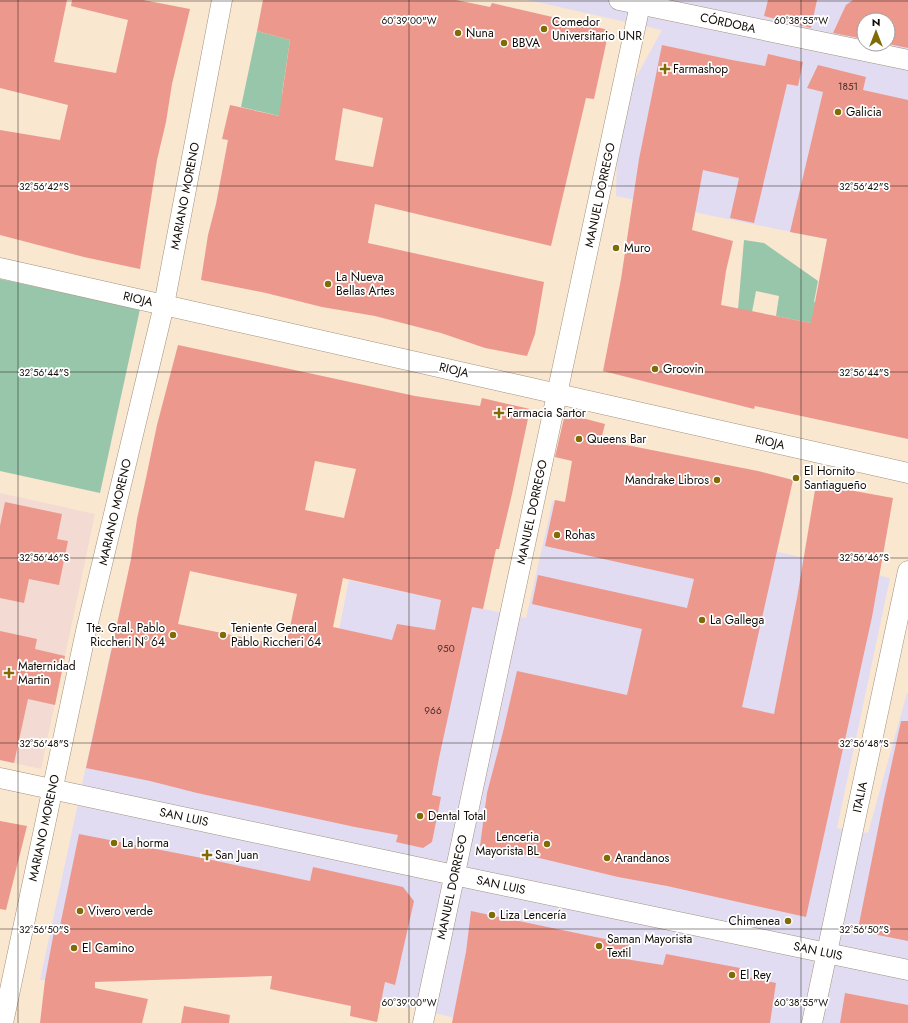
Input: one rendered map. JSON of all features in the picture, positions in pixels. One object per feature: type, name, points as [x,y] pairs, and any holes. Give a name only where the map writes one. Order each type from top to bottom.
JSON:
[{"type":"street","name":"MARIANO MORENO","points":[[3,1023],[86,631],[164,305],[222,0]]},
{"type":"street","name":"CÓRDOBA","points":[[619,0],[640,2],[908,60]]},
{"type":"street","name":"MANUEL DORREGO","points":[[423,1023],[558,394],[640,2]]},
{"type":"street","name":"RIOJA","points":[[0,268],[908,473]]},
{"type":"street","name":"ITALIA","points":[[812,1023],[908,571]]},
{"type":"street","name":"SAN LUIS","points":[[0,778],[454,876],[908,970]]},
{"type":"shaded area","points":[[528,0],[908,0],[908,256],[616,196],[618,110],[662,30]]},
{"type":"shaded area","points":[[0,493],[95,514],[41,769],[0,760]]},
{"type":"shaded area","points":[[553,500],[890,578],[837,828],[868,833],[908,693],[908,1023],[478,1023],[272,976],[40,980],[111,650],[261,689],[325,699],[349,580],[526,618]]},
{"type":"green space","points":[[257,31],[290,40],[282,94],[341,108],[339,130],[241,107]]},
{"type":"green space","points":[[744,240],[764,243],[818,281],[814,302],[857,310],[855,332],[776,316],[779,296],[756,291],[752,312],[738,309]]},
{"type":"green space","points":[[0,279],[140,309],[100,493],[0,471]]},
{"type":"building","points":[[0,0],[67,0],[54,62],[116,73],[128,20],[71,6],[72,0],[143,0],[190,9],[172,84],[166,122],[157,160],[140,269],[84,257],[0,235],[0,130],[60,140],[68,105],[0,88]]},
{"type":"building","points":[[263,0],[456,0],[490,7],[492,3],[609,30],[594,99],[586,98],[551,246],[375,204],[368,243],[544,282],[535,334],[527,356],[485,348],[441,333],[375,316],[322,307],[266,293],[201,280],[208,235],[216,204],[228,140],[222,139],[230,105],[279,116],[290,40],[257,31]],"holes":[[[343,108],[383,118],[373,167],[335,160]]]},
{"type":"building","points":[[768,0],[817,0],[811,28],[764,16]]},
{"type":"building","points":[[853,0],[908,0],[908,48],[896,46],[896,12],[856,12],[856,37],[833,33],[846,5]]},
{"type":"building","points":[[662,45],[765,66],[768,54],[803,62],[798,86],[787,84],[754,223],[730,218],[739,178],[703,170],[692,230],[733,241],[726,271],[721,305],[811,323],[827,239],[790,232],[823,92],[807,88],[818,65],[866,77],[863,90],[908,100],[908,439],[755,406],[754,409],[603,371],[621,279],[639,159]]},
{"type":"building","points":[[178,345],[415,396],[480,406],[482,398],[530,409],[512,494],[499,549],[496,549],[483,609],[472,607],[432,795],[441,797],[432,842],[423,848],[396,842],[398,835],[355,827],[86,768],[131,559],[137,519],[157,425]],"holes":[[[315,461],[356,469],[344,518],[305,510]],[[190,571],[297,594],[286,646],[178,624]],[[343,578],[441,600],[435,630],[397,624],[392,640],[333,627]]]},
{"type":"building","points":[[567,414],[605,424],[601,440],[758,471],[793,480],[742,707],[774,714],[797,598],[816,484],[893,498],[872,617],[806,917],[480,846],[487,793],[517,671],[627,695],[642,629],[532,604],[538,575],[687,608],[694,579],[545,546],[555,500],[565,502],[572,461],[555,457],[564,418]]},
{"type":"building","points":[[5,502],[62,514],[57,539],[68,541],[59,585],[29,579],[24,603],[0,598],[0,526]]},
{"type":"building","points":[[0,631],[37,639],[35,649],[65,656],[55,705],[28,699],[14,763],[0,760]]},
{"type":"building","points":[[901,721],[908,721],[908,941],[868,933],[859,924]]},
{"type":"building","points":[[0,821],[27,826],[6,910],[0,909]]},
{"type":"building","points":[[79,834],[310,881],[313,867],[403,887],[414,901],[395,985],[385,982],[377,1022],[350,1016],[351,1006],[270,989],[272,976],[95,982],[95,988],[148,999],[142,1023],[40,1023],[45,980],[55,926],[60,926]]},
{"type":"building","points":[[471,911],[629,944],[625,959],[663,965],[666,954],[740,968],[739,975],[776,983],[770,1023],[452,1023],[466,952]]},
{"type":"building","points":[[845,993],[908,1005],[908,1023],[840,1023]]},
{"type":"building","points":[[184,1006],[230,1015],[229,1023],[181,1023]]},
{"type":"place","name":"Comedor Universitario UNR","points":[[544,29]]},
{"type":"place","name":"Nuna","points":[[458,33]]},
{"type":"place","name":"BBVA","points":[[504,43]]},
{"type":"place","name":"Farmashop","points":[[665,69]]},
{"type":"place","name":"Galicia","points":[[838,112]]},
{"type":"place","name":"Muro","points":[[616,248]]},
{"type":"place","name":"La Nueva Bellas Artes","points":[[328,284]]},
{"type":"place","name":"Groovin","points":[[655,369]]},
{"type":"place","name":"Farmacia Sartor","points":[[499,413]]},
{"type":"place","name":"Queens Bar","points":[[579,439]]},
{"type":"place","name":"El Hornito Santiagueño","points":[[796,478]]},
{"type":"place","name":"Mandrake Libros","points":[[717,480]]},
{"type":"place","name":"Rohas","points":[[557,535]]},
{"type":"place","name":"La Gallega","points":[[702,620]]},
{"type":"place","name":"Tte. Gral. Pablo Riccheri N° 64","points":[[173,635]]},
{"type":"place","name":"Teniente General Pablo Riccheri 64","points":[[223,635]]},
{"type":"place","name":"Maternidad Martin","points":[[9,673]]},
{"type":"place","name":"Dental Total","points":[[420,816]]},
{"type":"place","name":"La horma","points":[[114,843]]},
{"type":"place","name":"Lenceria Mayorista BL","points":[[547,844]]},
{"type":"place","name":"San Juan","points":[[207,855]]},
{"type":"place","name":"Arandanos","points":[[607,858]]},
{"type":"place","name":"Vivero verde","points":[[80,911]]},
{"type":"place","name":"Liza Lencería","points":[[492,915]]},
{"type":"place","name":"Chimenea","points":[[788,921]]},
{"type":"place","name":"Saman Mayorista Textil","points":[[599,946]]},
{"type":"place","name":"El Camino","points":[[74,948]]},
{"type":"place","name":"El Rey","points":[[732,975]]}]
